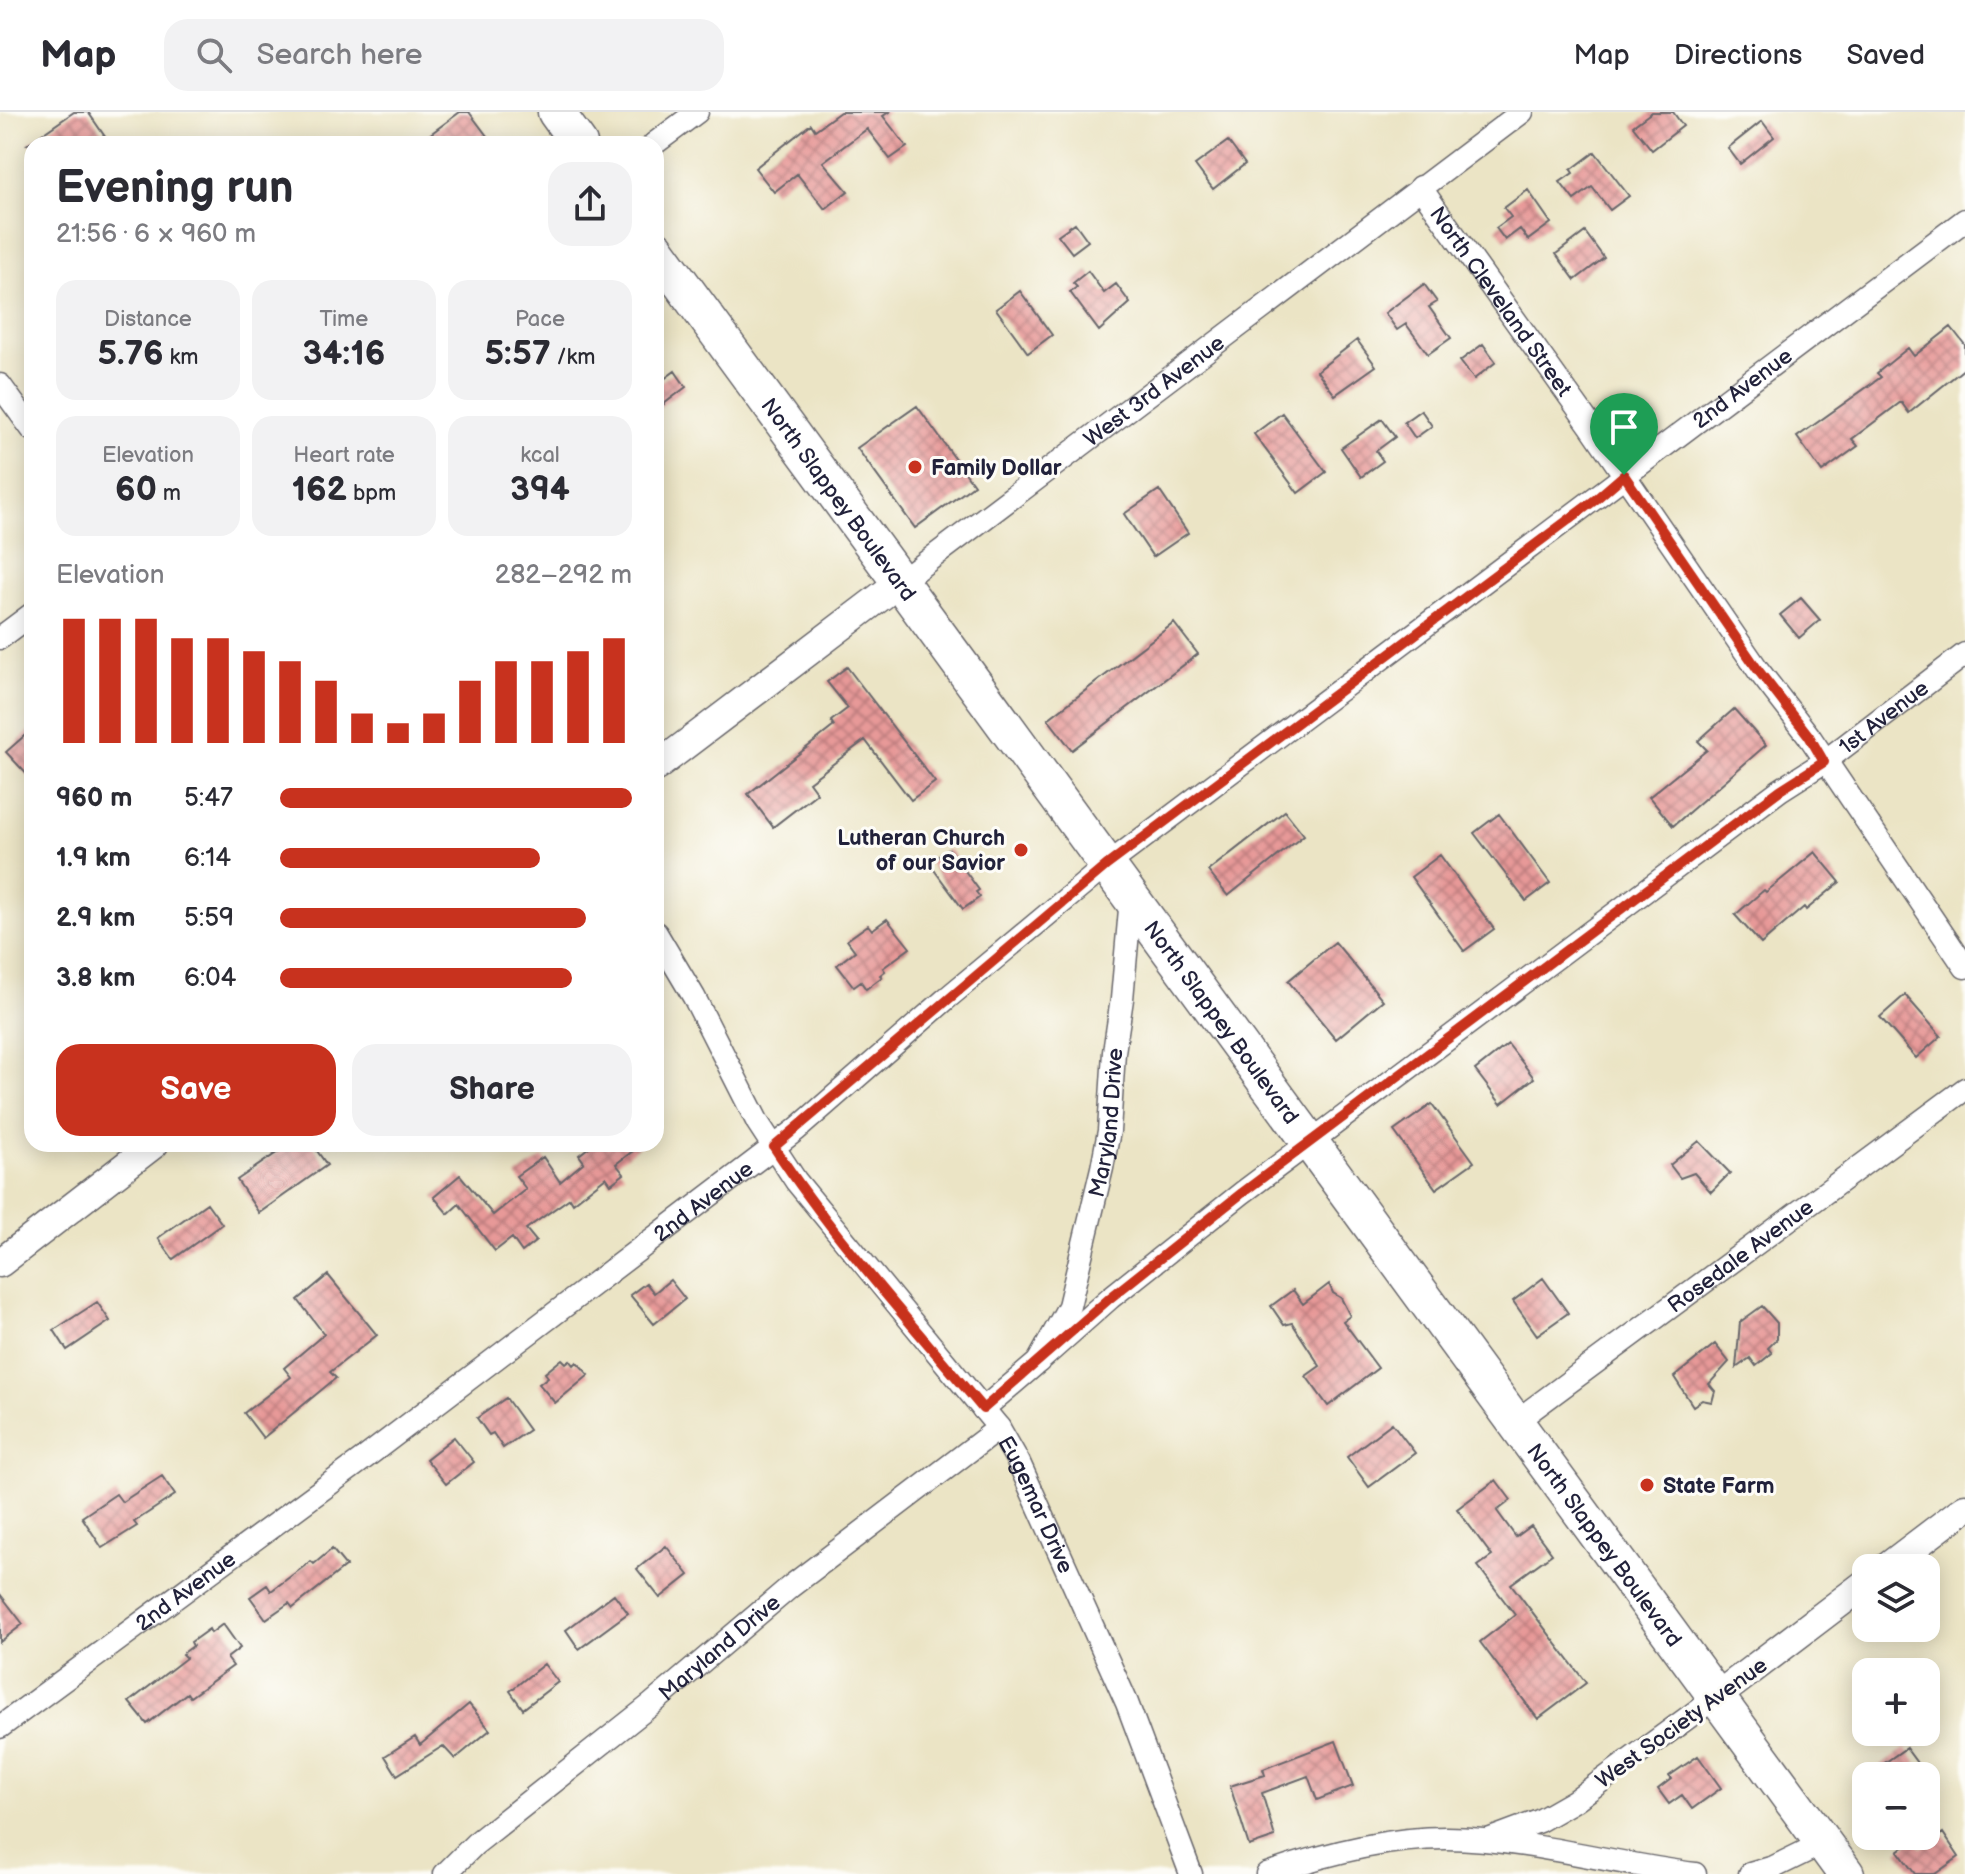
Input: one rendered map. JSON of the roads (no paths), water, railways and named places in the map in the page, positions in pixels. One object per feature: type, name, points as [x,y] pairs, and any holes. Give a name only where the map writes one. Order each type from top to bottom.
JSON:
[{"type":"main road","points":[[556,112],[573,136]]},
{"type":"main road","name":"North Slappey Boulevard","points":[[664,260],[1846,1874]]},
{"type":"street","points":[[664,137],[697,112]]},
{"type":"street","name":"West 3rd Avenue","points":[[664,761],[1522,112]]},
{"type":"street","name":"North Cleveland Street","points":[[1420,187],[1758,670],[1809,736],[1965,967]]},
{"type":"street","name":"2nd Avenue","points":[[0,1727],[362,1460],[774,1147],[1107,865],[1595,500],[1624,475],[1843,315],[1965,220]]},
{"type":"street","points":[[0,385],[24,418]]},
{"type":"street","points":[[0,638],[24,620]]},
{"type":"street","name":"1st Avenue","points":[[1038,1362],[1110,1298],[1242,1193],[1965,654]]},
{"type":"street","name":"Maryland Drive","points":[[983,1409],[1038,1362],[1069,1306],[1109,1131],[1114,1052],[1131,898]]},
{"type":"street","name":"Eugemar Drive","points":[[664,946],[694,997],[758,1123],[796,1181],[999,1428],[1019,1463],[1127,1703],[1191,1874]]},
{"type":"street","name":"Rosedale Avenue","points":[[1515,1422],[1965,1089]]},
{"type":"street","points":[[0,1263],[144,1152]]},
{"type":"street","name":"Maryland Drive","points":[[445,1874],[475,1844],[652,1704],[790,1587],[999,1428]]},
{"type":"street","points":[[1904,1554],[1965,1508]]},
{"type":"street","name":"West Society Avenue","points":[[1484,1841],[1539,1821],[1574,1801],[1852,1594]]},
{"type":"street","points":[[1267,1874],[1320,1856],[1376,1845],[1445,1838],[1484,1841],[1695,1874]]},
{"type":"street","points":[[1750,1874],[1774,1867],[1823,1843]]},
{"type":"place","name":"Family Dollar","points":[[915,467]]},
{"type":"place","name":"Lutheran Church of our Savior","points":[[1021,850]]},
{"type":"place","name":"State Farm","points":[[1647,1485]]}]
